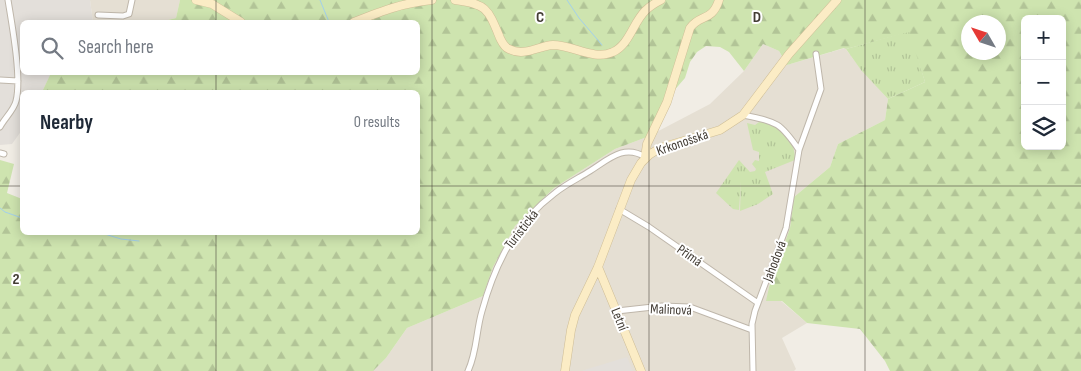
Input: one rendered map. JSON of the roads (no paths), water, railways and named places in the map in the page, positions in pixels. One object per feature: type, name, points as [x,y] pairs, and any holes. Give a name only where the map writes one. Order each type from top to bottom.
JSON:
[{"type":"street","points":[[0,127],[16,102],[18,81],[8,0]]},
{"type":"street","points":[[98,15],[123,16],[129,14],[132,0]]},
{"type":"street","points":[[196,0],[212,4],[238,20]]},
{"type":"street","points":[[359,20],[403,4],[432,0]]},
{"type":"street","points":[[455,0],[477,4],[488,11],[502,43],[511,50],[524,52],[553,45],[597,54],[611,53],[621,47],[644,12],[661,0]]},
{"type":"street","points":[[645,158],[647,144],[667,102],[690,28],[695,22],[713,13],[720,0]]},
{"type":"street","name":"Krkonošská","points":[[565,371],[572,322],[598,267],[631,180],[645,158],[664,146],[720,130],[743,115],[789,54],[834,2]]},
{"type":"street","name":"Jahodová","points":[[753,371],[752,324],[786,228],[799,150],[821,89],[816,54]]},
{"type":"street","points":[[0,80],[18,81]]},
{"type":"street","points":[[743,115],[778,124],[786,131],[799,150]]},
{"type":"street","name":"Turistická","points":[[468,371],[475,353],[482,311],[502,254],[523,222],[556,192],[617,154],[636,152],[645,158]]},
{"type":"street","name":"Přímá","points":[[619,209],[649,226],[758,303]]},
{"type":"street","name":"Letní","points":[[598,267],[641,371]]},
{"type":"street","name":"Malinová","points":[[617,311],[662,306],[690,307],[752,330]]},
{"type":"waterway","points":[[320,0],[328,20]]},
{"type":"waterway","points":[[567,0],[579,18],[602,45]]},
{"type":"waterway","points":[[0,208],[5,212],[20,217]]},
{"type":"waterway","points":[[108,235],[139,241]]}]
